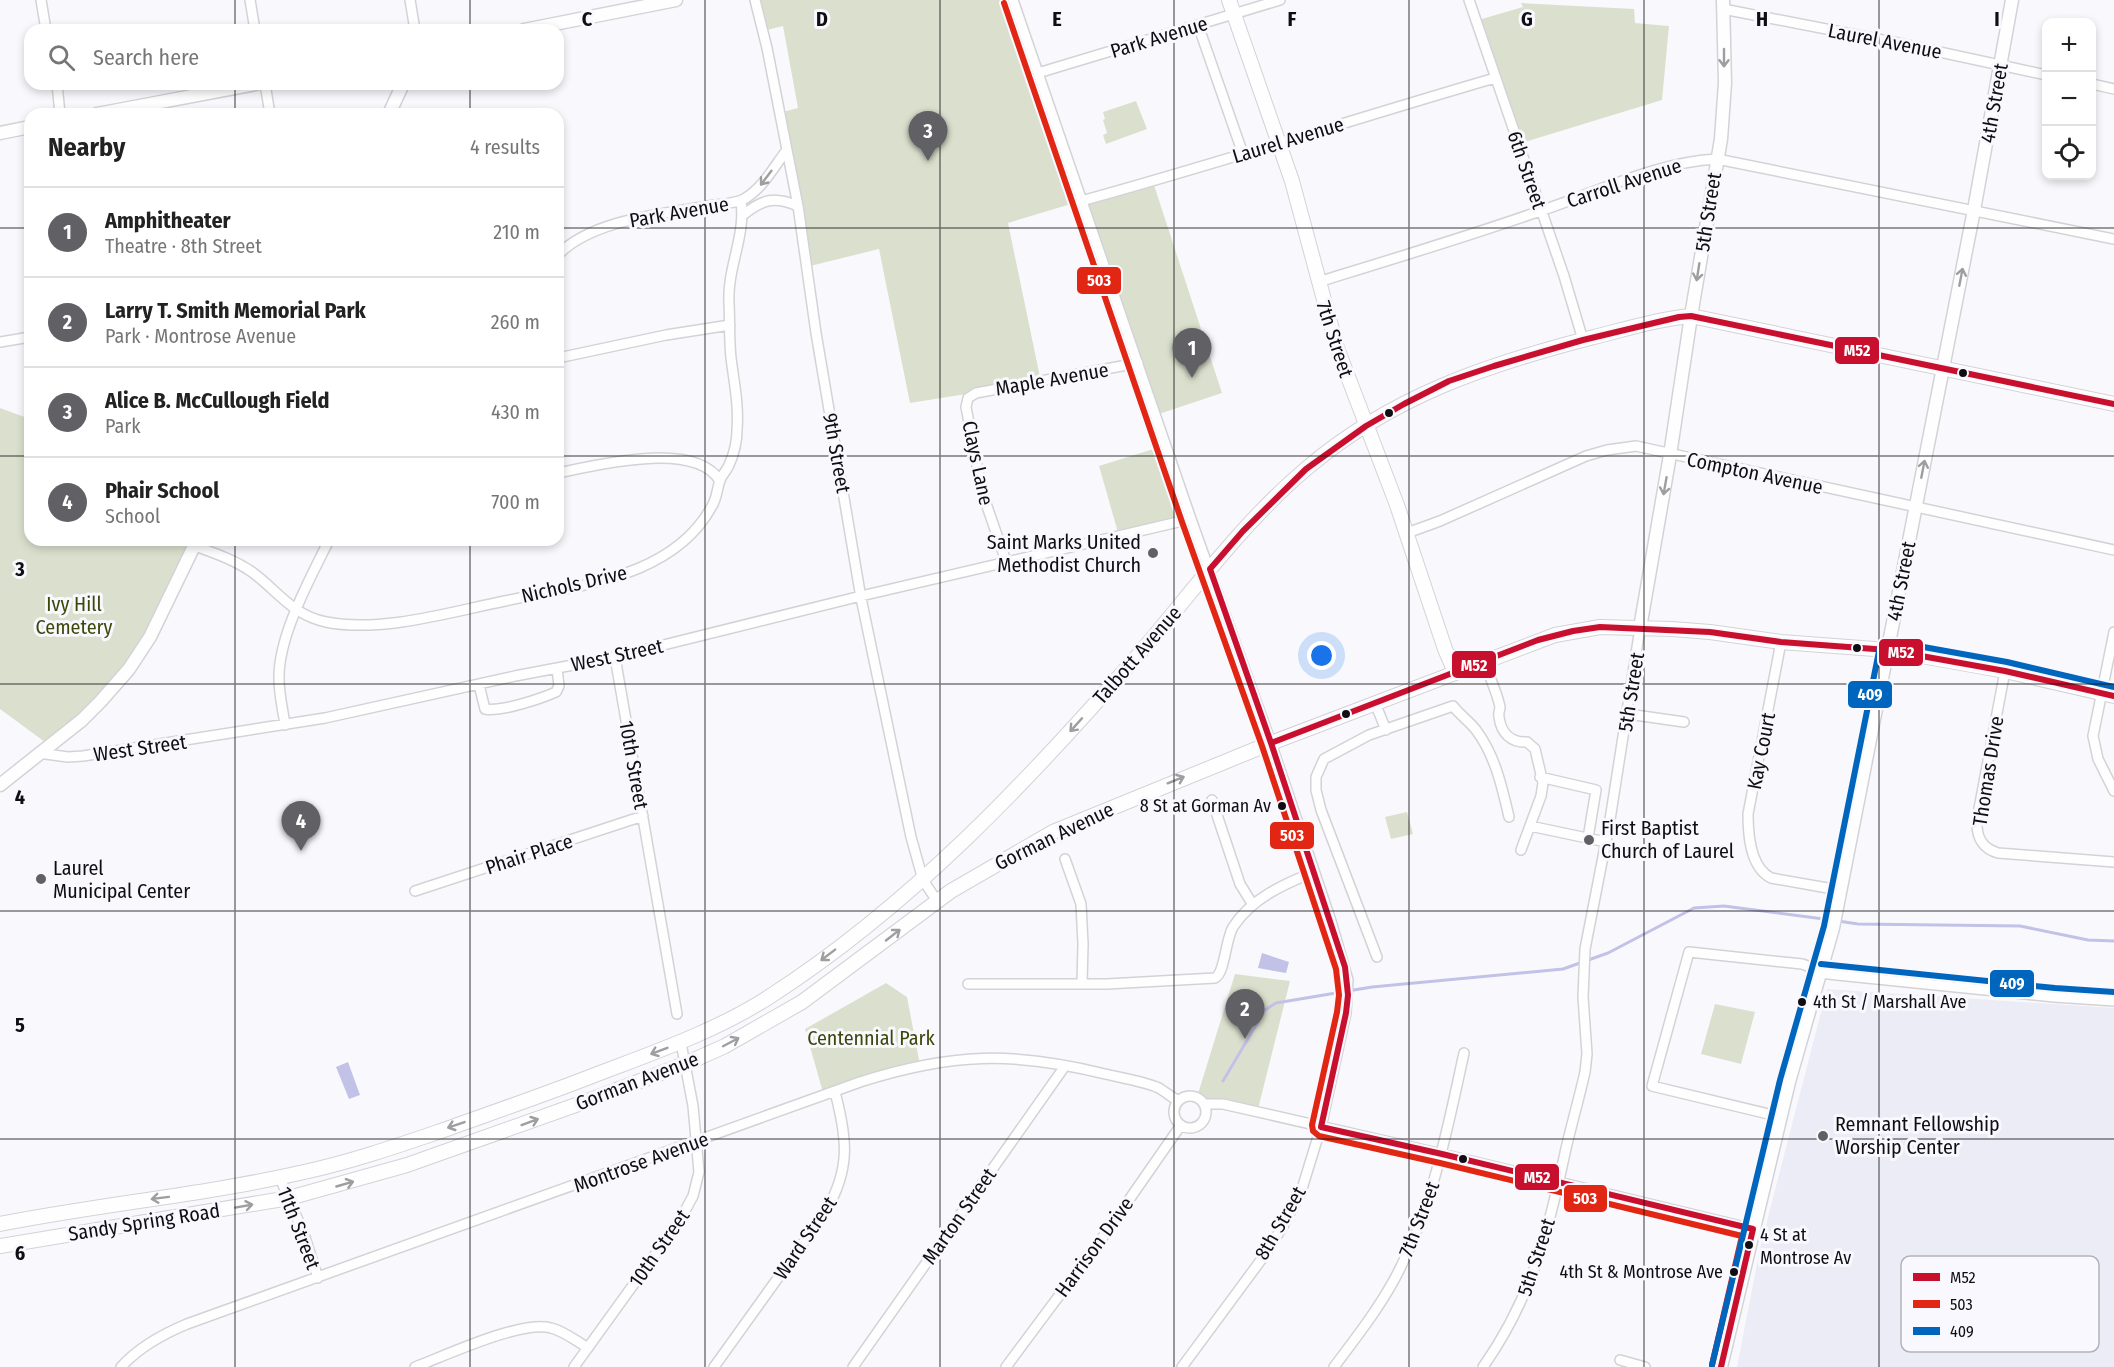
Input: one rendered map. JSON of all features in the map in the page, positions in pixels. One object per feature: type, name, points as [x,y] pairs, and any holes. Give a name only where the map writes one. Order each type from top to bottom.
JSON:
[{"type":"main road","name":"7th Street","points":[[1229,0],[1305,226],[1337,348],[1407,533],[1445,649],[1455,672]]},
{"type":"main road","name":"Talbott Avenue","points":[[923,880],[1034,770],[1142,650],[1243,531],[1306,469],[1366,426],[1449,381],[1582,340],[1667,319],[1691,316],[2114,404]]},
{"type":"main road","name":"Gorman Avenue","points":[[289,1198],[417,1161],[685,1064],[734,1041],[802,1002],[937,901],[975,876],[1053,832],[1271,743],[1538,640],[1600,627],[1710,632],[1781,642],[1888,650],[2005,671],[2108,695]]},
{"type":"main road","name":"Gorman Avenue","points":[[280,1178],[386,1149],[541,1096],[681,1042],[745,1012],[789,984],[923,880]]},
{"type":"main road","name":"Sandy Spring Road","points":[[0,1224],[280,1178]]},
{"type":"main road","name":"Sandy Spring Road","points":[[0,1246],[289,1198]]},
{"type":"street","points":[[41,0],[45,24]]},
{"type":"street","points":[[250,0],[254,24]]},
{"type":"street","points":[[410,0],[414,24]]},
{"type":"street","points":[[554,24],[676,0]]},
{"type":"street","name":"9th Street","points":[[755,0],[767,48],[798,206],[807,278],[861,596],[906,818],[923,880],[937,901]]},
{"type":"street","name":"8th Street","points":[[1014,0],[1081,201],[1271,743],[1340,949],[1348,980],[1346,1012],[1321,1127],[1308,1174],[1282,1228],[1182,1367]]},
{"type":"street","name":"Park Avenue","points":[[1038,73],[1280,0]]},
{"type":"street","name":"6th Street","points":[[1468,0],[1564,276],[1582,340]]},
{"type":"street","name":"4th Street","points":[[1721,1367],[1781,1117],[1833,928],[1974,210],[2012,0]]},
{"type":"street","name":"Laurel Avenue","points":[[1723,4],[2042,74]]},
{"type":"street","name":"5th Street","points":[[1483,1367],[1513,1319],[1537,1264],[1586,1065],[1583,973],[1586,949],[1671,455],[1717,159],[1724,110],[1723,4]]},
{"type":"street","points":[[1198,25],[1243,153]]},
{"type":"street","name":"Laurel Avenue","points":[[1081,201],[1172,176],[1495,78]]},
{"type":"street","points":[[2096,85],[2114,89]]},
{"type":"street","points":[[58,90],[59,108]]},
{"type":"street","points":[[129,108],[224,90]]},
{"type":"street","points":[[266,90],[269,108]]},
{"type":"street","points":[[392,108],[400,90]]},
{"type":"street","points":[[0,133],[24,128]]},
{"type":"street","name":"Park Avenue","points":[[564,250],[574,241],[606,226],[741,201],[759,187],[786,151]]},
{"type":"street","name":"Carroll Avenue","points":[[1318,282],[1541,211],[1673,165],[1717,159],[2114,239]]},
{"type":"street","points":[[743,215],[753,207],[769,200],[778,199],[798,206]]},
{"type":"street","name":"Nichols Drive","points":[[202,546],[246,568],[285,603],[324,621],[353,625],[382,624],[460,610],[611,578],[654,561],[673,549],[687,538],[713,506],[720,481],[730,463],[737,433],[738,413],[731,356],[729,284],[743,215],[741,201]]},
{"type":"street","points":[[564,357],[666,335],[730,325]]},
{"type":"street","points":[[0,342],[24,338]]},
{"type":"street","name":"Maple Avenue","points":[[968,398],[976,393],[1138,363]]},
{"type":"street","name":"Clays Lane","points":[[968,398],[966,408],[979,477],[987,509],[1006,561]]},
{"type":"street","name":"Compton Avenue","points":[[1407,533],[1440,521],[1586,456],[1636,446],[2114,550]]},
{"type":"street","points":[[564,472],[613,462],[654,458],[697,463],[708,467],[720,481]]},
{"type":"street","name":"West Street","points":[[38,753],[68,757],[83,756],[285,725],[615,657],[1006,561],[1191,519]]},
{"type":"street","points":[[0,784],[82,720],[129,669],[150,637],[195,546]]},
{"type":"street","points":[[285,725],[279,687],[285,643],[297,609],[326,546]]},
{"type":"street","points":[[2114,632],[2108,695],[2093,736],[2098,759],[2114,791]]},
{"type":"street","name":"Kay Court","points":[[1781,642],[1748,814],[1748,835],[1755,859],[1763,874],[1771,878],[1839,890]]},
{"type":"street","name":"10th Street","points":[[615,657],[677,1014]]},
{"type":"street","points":[[1484,661],[1500,708],[1499,717],[1503,728],[1510,740],[1517,743],[1527,742],[1535,749],[1543,783],[1541,795],[1521,850]]},
{"type":"street","points":[[479,685],[485,709],[512,705],[556,692],[559,686],[557,668]]},
{"type":"street","name":"Thomas Drive","points":[[2005,671],[1977,819],[1981,842],[1989,850],[1998,853],[2114,861]]},
{"type":"street","points":[[1375,703],[1386,730]]},
{"type":"street","points":[[1377,957],[1321,810],[1316,790],[1316,777],[1324,759],[1369,735],[1453,706],[1476,730],[1487,749],[1496,768],[1509,817]]},
{"type":"street","points":[[1628,714],[1684,722]]},
{"type":"street","points":[[1540,777],[1596,790],[1588,838]]},
{"type":"street","points":[[1212,801],[1240,884],[1253,905]]},
{"type":"street","name":"Phair Place","points":[[414,891],[643,816]]},
{"type":"street","points":[[1530,826],[1606,842]]},
{"type":"street","points":[[1065,859],[1081,904],[1082,984]]},
{"type":"street","points":[[968,984],[1082,984],[1215,978],[1220,976],[1226,942],[1240,917],[1253,905],[1288,883],[1314,872]]},
{"type":"street","points":[[1781,1117],[1652,1086],[1689,952],[1802,964],[1820,973],[2114,1001]]},
{"type":"street","name":"10th Street","points":[[574,1367],[687,1208],[698,1180],[693,1106],[681,1042]]},
{"type":"street","name":"7th Street","points":[[1334,1367],[1375,1311],[1394,1280],[1420,1224],[1442,1154],[1464,1053]]},
{"type":"street","name":"Montrose Avenue","points":[[121,1367],[139,1351],[173,1330],[907,1068],[952,1060],[1016,1058],[1065,1066],[1158,1088],[1178,1101]]},
{"type":"street","name":"Marton Street","points":[[853,1367],[1065,1066]]},
{"type":"street","name":"Ward Street","points":[[714,1367],[835,1194],[841,1179],[846,1151],[843,1123],[835,1092]]},
{"type":"street","points":[[1205,1104],[1206,1114],[1201,1124],[1191,1128],[1181,1125],[1174,1116],[1178,1101],[1186,1096],[1192,1096],[1205,1104],[1223,1104],[1559,1181],[1753,1229]]},
{"type":"street","name":"Harrison Drive","points":[[1006,1367],[1108,1230],[1181,1125]]},
{"type":"street","name":"11th Street","points":[[280,1178],[304,1234],[318,1278]]},
{"type":"street","points":[[415,1367],[511,1331],[535,1326],[559,1331],[588,1348]]},
{"type":"street","points":[[1620,1360],[1644,1367]]},
{"type":"shaded area","points":[[1827,989],[2114,1008],[2114,1367],[1737,1367],[1760,1248]]},
{"type":"green space","points":[[755,0],[1013,0],[1081,201],[1008,223],[1041,382],[910,403],[879,249],[806,267],[779,113],[798,108],[783,26],[763,31]]},
{"type":"green space","points":[[1521,3],[1634,9],[1635,23],[1669,26],[1662,100],[1518,144],[1475,21],[1523,7]]},
{"type":"green space","points":[[1136,101],[1147,129],[1106,144],[1103,135],[1107,133],[1103,112]]},
{"type":"green space","points":[[1153,182],[1222,393],[1156,415],[1081,201]]},
{"type":"green space","name":"Ivy Hill Cemetery","points":[[0,408],[24,417],[24,546],[193,546],[150,637],[110,692],[49,745],[0,709]]},
{"type":"green space","points":[[1166,445],[1191,519],[1119,536],[1099,466]]},
{"type":"green space","points":[[1407,812],[1413,834],[1391,839],[1385,817]]},
{"type":"green space","points":[[1235,974],[1290,981],[1257,1113],[1205,1104],[1197,1097]]},
{"type":"green space","name":"Centennial Park","points":[[886,983],[907,997],[920,1065],[824,1096],[805,1029]]},
{"type":"green space","points":[[1715,1004],[1755,1012],[1741,1064],[1701,1054]]},
{"type":"water","points":[[1262,953],[1289,962],[1286,973],[1258,968]]},
{"type":"water","points":[[348,1062],[360,1095],[349,1099],[336,1067]]},
{"type":"waterway","points":[[1223,1081],[1265,1010],[1276,1003],[1372,987],[1563,969],[1608,953],[1694,908],[1724,906],[1831,920]]},
{"type":"waterway","points":[[1838,921],[1858,924],[2020,926],[2088,940],[2114,941]]},
{"type":"transit line","name":"503","points":[[1004,3],[1182,522],[1262,746],[1336,969],[1339,995],[1337,1012],[1312,1125],[1313,1131],[1319,1136],[1742,1236],[1712,1365]]},
{"type":"transit line","name":"M52","points":[[1321,1127],[1346,1013],[1348,995],[1345,967],[1271,743],[1210,569],[1243,531],[1306,469],[1366,426],[1449,381],[1583,340],[1691,316],[2114,404]]},
{"type":"transit line","name":"M52","points":[[1271,743],[1538,640],[1600,627],[1710,632],[1781,642],[1888,650],[2005,671],[2114,696]]},
{"type":"transit line","name":"409","points":[[1712,1365],[1780,1080],[1824,926],[1880,646],[1890,641],[2007,662],[2114,687]]},
{"type":"transit line","name":"409","points":[[1821,964],[2114,992]]},
{"type":"transit line","name":"M52","points":[[1321,1127],[1753,1229]]},
{"type":"transit line","name":"M52","points":[[1721,1367],[1753,1229]]},
{"type":"place","name":"Alice B. McCullough Field","points":[[928,161]]},
{"type":"place","name":"Amphitheater","points":[[1192,378]]},
{"type":"place","name":"Saint Marks United Methodist Church","points":[[1153,553]]},
{"type":"place","name":"8 St at Gorman Av","points":[[1282,806]]},
{"type":"place","name":"First Baptist Church of Laurel","points":[[1589,840]]},
{"type":"place","name":"Phair School","points":[[301,851]]},
{"type":"place","name":"Laurel Municipal Center","points":[[41,879]]},
{"type":"place","name":"4th St / Marshall Ave","points":[[1802,1002]]},
{"type":"place","name":"Larry T. Smith Memorial Park","points":[[1245,1039]]},
{"type":"place","name":"Remnant Fellowship Worship Center","points":[[1823,1136]]},
{"type":"place","name":"4 St at Montrose Av","points":[[1749,1245]]},
{"type":"place","name":"4th St & Montrose Ave","points":[[1734,1272]]}]
